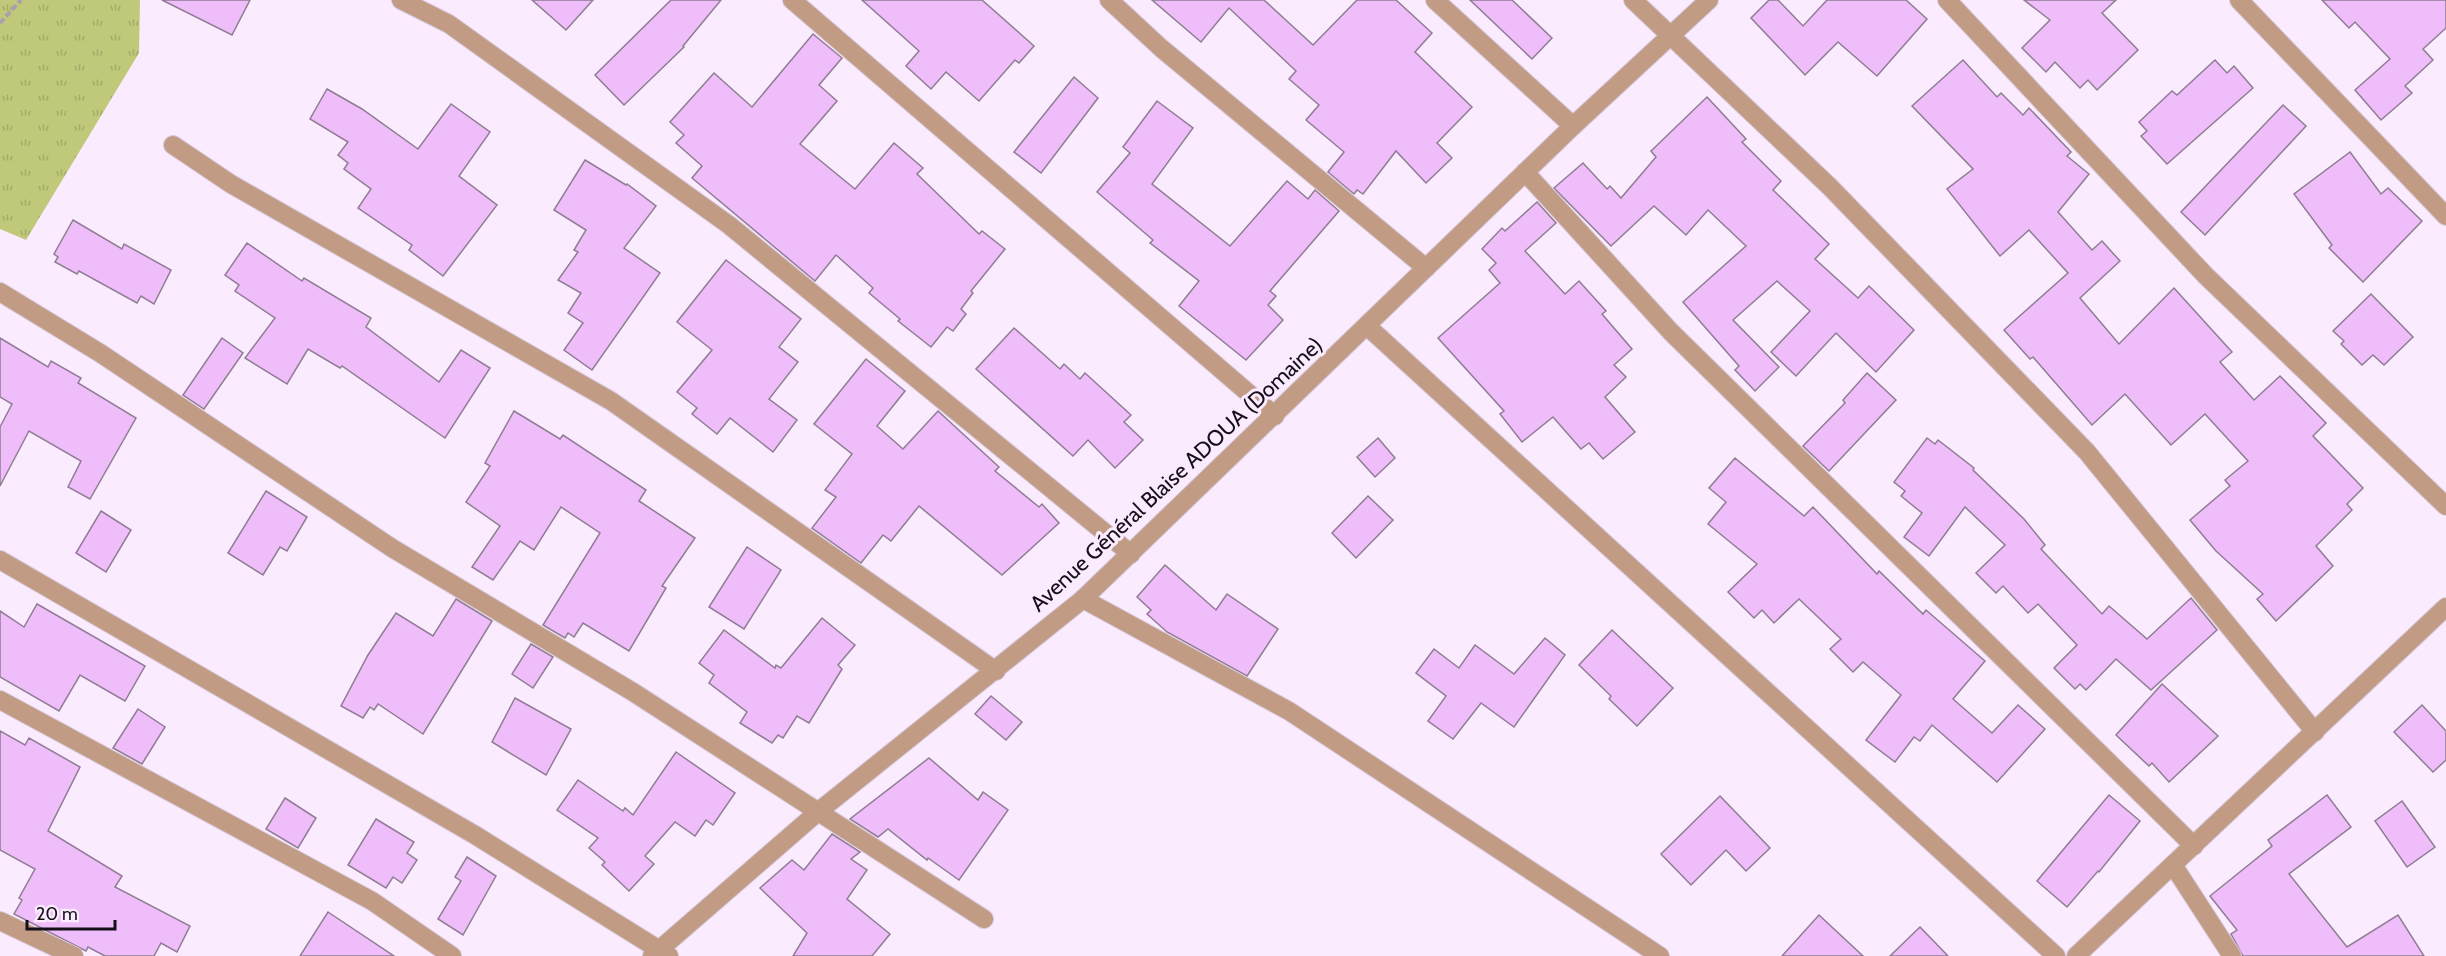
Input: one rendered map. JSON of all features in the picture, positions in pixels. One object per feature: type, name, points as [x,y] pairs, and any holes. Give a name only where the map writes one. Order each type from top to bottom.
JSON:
[{"type":"street","points":[[401,0],[449,24],[729,225],[1131,554]]},
{"type":"street","points":[[792,0],[1275,416]]},
{"type":"street","points":[[1109,0],[1161,48],[1426,268]]},
{"type":"street","points":[[1435,0],[1573,126]]},
{"type":"street","points":[[1633,0],[1830,187],[2086,452],[2314,732]]},
{"type":"street","name":"Avenue Général Blaise ADOUA (Domaine)","points":[[660,954],[819,811],[1083,599],[1275,416],[1524,172],[1709,0]]},
{"type":"street","points":[[1947,0],[2206,276],[2446,506]]},
{"type":"street","points":[[2239,0],[2446,216]]},
{"type":"street","points":[[173,145],[231,184],[611,401],[996,671]]},
{"type":"street","points":[[1524,172],[1671,332],[2194,846]]},
{"type":"street","points":[[0,292],[100,353],[392,548],[633,692],[984,918]]},
{"type":"street","points":[[1367,326],[2056,956]]},
{"type":"street","points":[[0,560],[475,835],[660,954]]},
{"type":"street","points":[[1083,599],[1289,711],[1660,956]]},
{"type":"street","points":[[2076,956],[2446,608]]},
{"type":"street","points":[[0,700],[372,901],[452,956]]},
{"type":"street","points":[[2173,866],[2232,956]]},
{"type":"street","points":[[0,921],[74,956]]},
{"type":"path","points":[[0,23],[21,0]]},
{"type":"green space","points":[[0,0],[140,0],[139,53],[26,240],[0,229]]},
{"type":"building","points":[[162,0],[250,0],[232,35]]},
{"type":"building","points":[[532,0],[593,0],[566,30]]},
{"type":"building","points":[[671,0],[721,0],[684,47],[624,105],[595,75]]},
{"type":"building","points":[[862,0],[982,0],[1034,46],[1019,63],[1015,60],[979,101],[946,72],[931,89],[906,66],[919,51]]},
{"type":"building","points":[[1152,0],[1264,0],[1313,45],[1357,0],[1396,0],[1432,33],[1415,52],[1472,107],[1437,143],[1452,158],[1426,183],[1396,151],[1363,194],[1357,190],[1354,194],[1328,172],[1344,152],[1306,120],[1319,105],[1289,79],[1296,71],[1229,8],[1201,42]]},
{"type":"building","points":[[1470,0],[1512,0],[1552,38],[1532,59]]},
{"type":"building","points":[[1769,0],[1778,0],[1803,26],[1827,0],[1906,0],[1927,19],[1877,76],[1838,42],[1805,75],[1751,18]]},
{"type":"building","points":[[2024,0],[2116,0],[2102,13],[2138,50],[2097,90],[2088,80],[2080,88],[2055,62],[2046,72],[2022,48],[2050,20]]},
{"type":"building","points":[[2322,0],[2446,0],[2446,28],[2423,49],[2433,60],[2405,86],[2412,93],[2381,120],[2355,90],[2390,59],[2355,22],[2349,28]]},
{"type":"building","points":[[813,34],[842,58],[819,85],[837,101],[800,144],[855,189],[894,143],[923,168],[917,174],[979,234],[982,231],[1005,249],[971,291],[973,293],[961,309],[966,314],[953,331],[947,327],[931,347],[898,321],[900,319],[869,293],[873,288],[836,255],[815,281],[692,178],[702,166],[676,143],[684,135],[670,122],[714,73],[752,107]]},
{"type":"building","points":[[1963,60],[1997,97],[2001,93],[2023,115],[2029,108],[2071,152],[2067,156],[2089,174],[2058,212],[2092,250],[2102,241],[2120,261],[2080,298],[2119,344],[2174,288],[2232,352],[2220,362],[2254,400],[2280,376],[2326,423],[2313,436],[2363,488],[2347,504],[2352,510],[2316,546],[2333,566],[2276,621],[2257,599],[2263,594],[2216,551],[2190,520],[2230,486],[2225,480],[2248,461],[2205,414],[2171,445],[2125,394],[2092,425],[2033,357],[2030,359],[2004,330],[2068,273],[2029,230],[2000,256],[1947,189],[1973,169],[1912,106]]},
{"type":"building","points":[[2215,60],[2227,73],[2234,66],[2253,88],[2167,164],[2141,136],[2147,131],[2139,122],[2172,91],[2177,95]]},
{"type":"building","points":[[1074,77],[1098,98],[1041,173],[1014,152]]},
{"type":"building","points":[[327,89],[362,109],[418,149],[451,104],[490,132],[459,176],[497,205],[443,276],[409,250],[412,245],[358,208],[371,189],[344,169],[348,163],[338,155],[348,142],[310,119]]},
{"type":"building","points":[[1707,97],[1746,139],[1742,142],[1781,181],[1773,190],[1829,244],[1815,259],[1858,298],[1869,286],[1914,330],[1876,372],[1836,333],[1796,376],[1771,352],[1810,311],[1777,281],[1733,320],[1779,367],[1755,391],[1735,370],[1739,366],[1683,302],[1746,246],[1708,210],[1686,235],[1654,206],[1611,246],[1554,188],[1583,163],[1607,189],[1610,186],[1621,198],[1656,157],[1651,151]]},
{"type":"building","points":[[1157,101],[1193,128],[1152,184],[1230,246],[1287,181],[1308,199],[1315,190],[1339,211],[1270,291],[1276,296],[1268,305],[1283,320],[1246,360],[1179,306],[1199,281],[1150,243],[1153,240],[1097,192],[1130,153],[1123,147]]},
{"type":"building","points":[[2283,105],[2306,126],[2205,235],[2181,212]]},
{"type":"building","points":[[2350,152],[2381,194],[2388,188],[2422,221],[2363,282],[2329,248],[2332,245],[2294,194]]},
{"type":"building","points":[[585,160],[627,184],[656,206],[624,248],[660,273],[592,370],[564,350],[583,323],[568,313],[581,293],[558,280],[578,252],[574,250],[586,230],[554,210]]},
{"type":"building","points":[[1537,202],[1556,223],[1525,251],[1565,294],[1579,281],[1606,311],[1602,314],[1632,349],[1614,365],[1626,377],[1605,397],[1635,432],[1603,459],[1589,443],[1581,449],[1553,417],[1522,442],[1500,414],[1504,411],[1438,338],[1500,283],[1489,270],[1496,263],[1482,249],[1502,228],[1505,231]]},
{"type":"building","points":[[73,220],[122,249],[124,244],[171,270],[154,304],[141,296],[137,303],[79,271],[77,274],[55,262],[58,257],[54,254]]},
{"type":"building","points":[[247,243],[302,281],[304,278],[371,318],[366,327],[439,382],[461,350],[490,368],[445,438],[342,366],[340,368],[308,349],[287,384],[245,358],[275,318],[235,291],[239,285],[225,275]]},
{"type":"building","points":[[726,260],[801,319],[779,347],[798,362],[769,399],[797,420],[773,452],[730,418],[717,434],[692,414],[697,408],[677,392],[712,350],[677,322]]},
{"type":"building","points":[[2371,294],[2413,337],[2384,365],[2373,355],[2362,365],[2341,344],[2344,341],[2333,331]]},
{"type":"building","points":[[1014,328],[1060,369],[1064,364],[1080,379],[1085,373],[1131,415],[1124,422],[1143,440],[1115,468],[1088,440],[1073,456],[976,369]]},
{"type":"building","points":[[0,338],[48,367],[51,361],[81,378],[78,383],[136,418],[90,499],[68,487],[81,461],[29,431],[0,486],[0,427],[12,404],[0,397]]},
{"type":"building","points":[[222,338],[243,353],[204,409],[183,395]]},
{"type":"building","points":[[866,359],[905,391],[877,426],[903,449],[938,411],[999,467],[995,471],[1039,507],[1042,504],[1059,523],[1002,575],[919,506],[891,541],[883,535],[861,563],[812,528],[836,497],[825,490],[852,454],[814,424]]},
{"type":"building","points":[[1867,373],[1896,400],[1829,471],[1803,446],[1845,403],[1843,400]]},
{"type":"building","points":[[514,411],[560,439],[563,435],[646,490],[639,501],[695,538],[662,586],[666,588],[629,651],[583,623],[574,637],[568,633],[565,638],[543,625],[600,533],[561,507],[534,550],[520,541],[493,580],[472,567],[500,526],[466,502],[490,466],[485,463]]},
{"type":"building","points":[[1378,438],[1395,458],[1375,477],[1357,457]]},
{"type":"building","points":[[1927,438],[1935,444],[1938,440],[1974,468],[1973,470],[2024,519],[2045,545],[2041,549],[2102,614],[2109,606],[2147,639],[2191,598],[2217,630],[2151,690],[2116,659],[2086,690],[2080,684],[2075,689],[2054,668],[2077,645],[2038,604],[2028,613],[2003,586],[1996,593],[1976,573],[2005,545],[1965,507],[1929,556],[1904,537],[1922,513],[1901,496],[1905,491],[1894,482]]},
{"type":"building","points":[[1735,458],[1804,516],[1813,507],[1877,574],[1879,571],[1923,614],[1926,610],[1985,661],[1953,699],[1992,733],[2018,705],[2045,729],[1997,782],[1932,725],[1920,741],[1914,737],[1895,762],[1866,740],[1901,695],[1863,662],[1853,672],[1830,649],[1841,639],[1799,599],[1774,623],[1762,610],[1754,618],[1728,592],[1757,564],[1708,524],[1726,502],[1709,488]]},
{"type":"building","points":[[266,491],[307,517],[287,551],[280,547],[263,575],[228,553]]},
{"type":"building","points":[[1368,496],[1393,520],[1356,558],[1332,533]]},
{"type":"building","points":[[101,511],[131,530],[106,572],[76,553]]},
{"type":"building","points":[[747,547],[781,570],[744,629],[709,607]]},
{"type":"building","points":[[1165,565],[1216,610],[1227,594],[1278,629],[1247,676],[1167,632],[1147,614],[1151,610],[1137,597]]},
{"type":"building","points":[[456,599],[492,621],[423,734],[378,704],[374,710],[370,707],[363,718],[341,706],[368,655],[396,613],[433,636]]},
{"type":"building","points":[[37,604],[145,666],[125,701],[80,675],[59,711],[0,677],[0,611],[24,627]]},
{"type":"building","points":[[822,618],[855,645],[838,665],[842,669],[809,723],[797,716],[783,738],[778,735],[772,743],[740,723],[747,712],[709,683],[714,675],[699,663],[724,630],[775,668],[776,665],[781,668]]},
{"type":"building","points":[[1612,630],[1673,688],[1637,726],[1609,699],[1611,696],[1579,665]]},
{"type":"building","points":[[1545,638],[1565,655],[1514,727],[1481,703],[1453,739],[1428,721],[1446,696],[1416,673],[1434,649],[1459,668],[1475,645],[1514,674]]},
{"type":"building","points":[[531,644],[553,657],[533,688],[512,674]]},
{"type":"building","points":[[2162,684],[2218,736],[2169,782],[2152,763],[2149,766],[2116,735]]},
{"type":"building","points":[[991,696],[1022,722],[1006,740],[975,714]]},
{"type":"building","points":[[515,698],[571,729],[546,775],[492,742]]},
{"type":"building","points":[[2422,705],[2446,731],[2446,760],[2433,772],[2394,732]]},
{"type":"building","points":[[138,709],[165,727],[142,764],[113,748]]},
{"type":"building","points":[[0,731],[25,745],[29,738],[80,767],[48,831],[122,876],[115,887],[190,926],[177,952],[161,943],[154,956],[105,956],[88,947],[86,951],[14,914],[22,900],[19,898],[35,869],[0,850]]},
{"type":"building","points":[[676,752],[735,793],[713,825],[706,820],[695,836],[675,822],[645,856],[654,864],[629,891],[602,865],[605,862],[589,848],[598,838],[557,810],[578,780],[623,811],[625,808],[633,815]]},
{"type":"building","points":[[929,758],[978,800],[983,792],[1008,810],[959,880],[928,858],[927,860],[888,829],[878,837],[850,819]]},
{"type":"building","points":[[2109,795],[2140,821],[2067,907],[2037,881]]},
{"type":"building","points":[[2327,795],[2351,827],[2289,874],[2347,947],[2398,915],[2424,956],[2243,956],[2231,934],[2237,930],[2210,896],[2272,846],[2268,840]]},
{"type":"building","points":[[1720,796],[1770,848],[1746,871],[1726,850],[1691,885],[1661,854]]},
{"type":"building","points":[[285,798],[316,818],[298,848],[266,829]]},
{"type":"building","points":[[2402,801],[2435,847],[2407,867],[2375,821]]},
{"type":"building","points":[[376,819],[414,842],[407,853],[417,860],[402,883],[393,877],[386,888],[348,865]]},
{"type":"building","points":[[832,834],[860,852],[851,859],[867,870],[847,899],[890,934],[872,956],[793,956],[807,933],[760,888],[792,860],[804,870]]},
{"type":"building","points":[[467,857],[496,876],[463,935],[438,919],[461,881],[455,877]]},
{"type":"building","points":[[328,912],[394,956],[300,956]]},
{"type":"building","points":[[1819,915],[1863,956],[1782,956]]},
{"type":"building","points":[[1920,927],[1948,956],[1890,956]]}]
